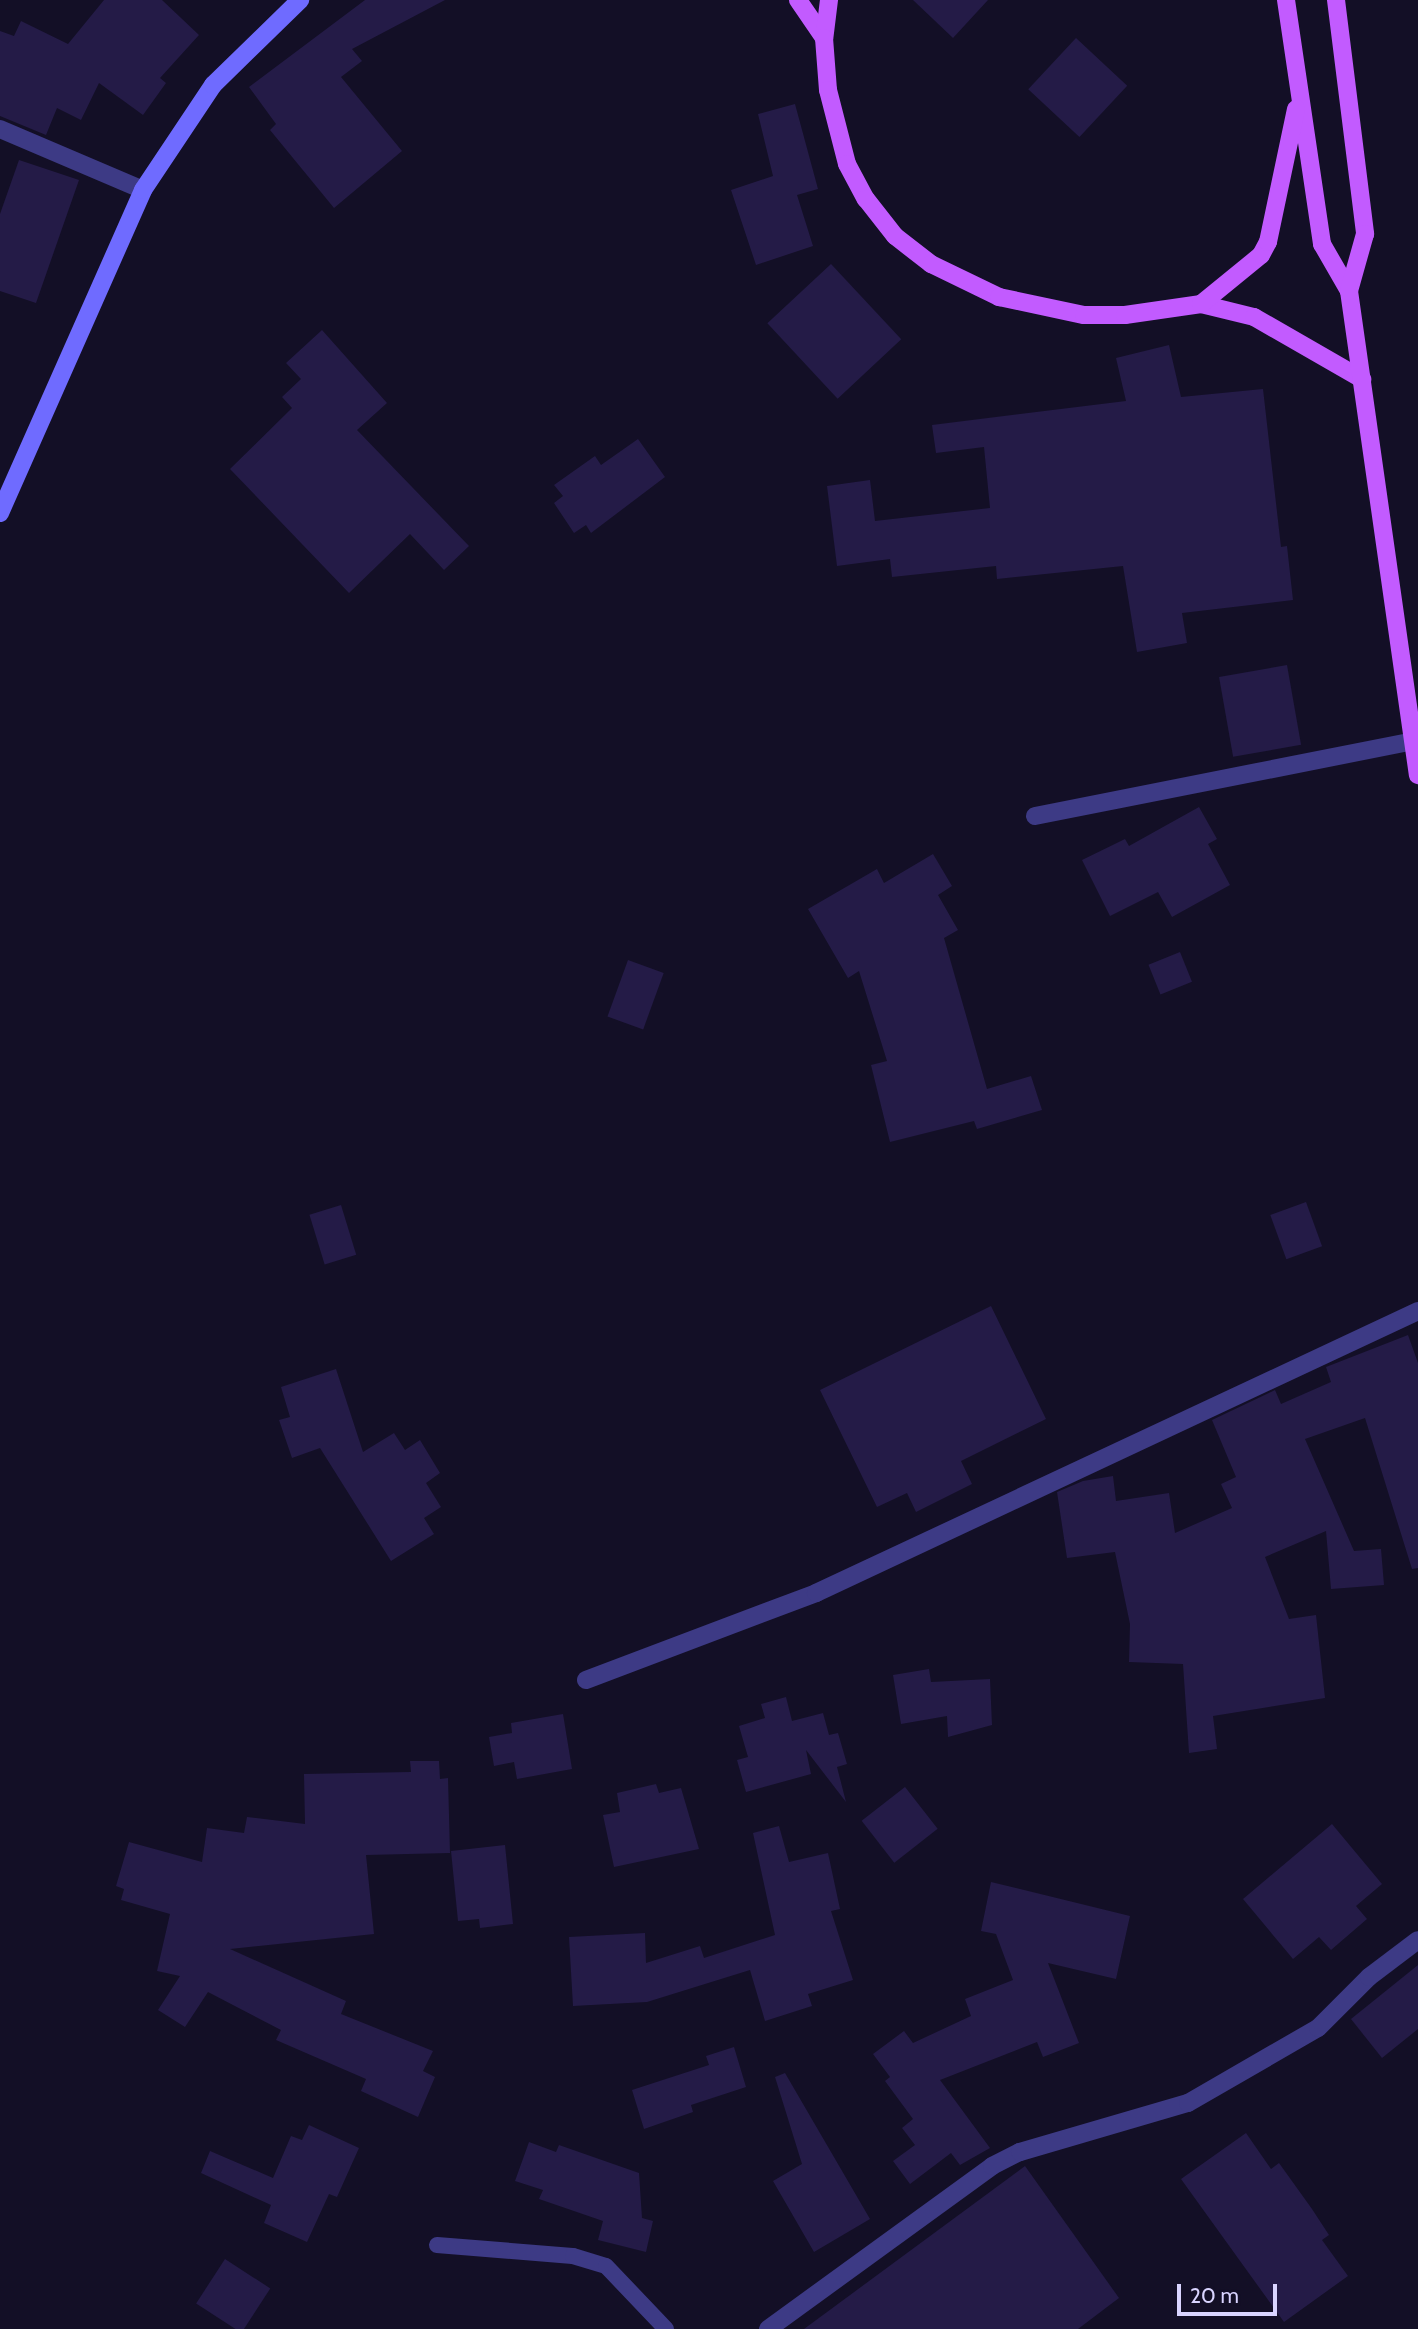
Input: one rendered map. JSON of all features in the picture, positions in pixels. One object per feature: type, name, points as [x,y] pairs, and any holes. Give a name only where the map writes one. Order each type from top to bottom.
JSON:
[{"type":"main road","points":[[0,513],[143,190],[213,85],[300,0]]},
{"type":"main road","points":[[798,0],[824,38]]},
{"type":"main road","points":[[829,0],[824,38],[828,90],[847,164],[866,199],[895,236],[931,264],[999,297],[1084,315],[1125,315],[1201,304],[1274,325],[1362,379]]},
{"type":"main road","points":[[1286,0],[1322,244],[1349,291],[1418,775]]},
{"type":"main road","points":[[1336,0],[1365,234],[1349,291]]},
{"type":"main road","points":[[1201,304],[1261,255],[1268,242],[1298,95]]},
{"type":"street","points":[[0,129],[143,190]]},
{"type":"street","points":[[1035,817],[1413,741]]},
{"type":"street","points":[[586,1680],[816,1593],[1418,1311]]},
{"type":"street","points":[[768,2329],[992,2166],[1020,2152],[1188,2103],[1318,2028],[1369,1977],[1418,1940]]},
{"type":"lane","points":[[437,2245],[573,2256],[606,2266],[666,2329]]},
{"type":"building","points":[[104,0],[162,0],[199,35],[160,78],[166,83],[143,115],[99,83],[81,120],[57,108],[46,135],[0,116],[0,31],[14,36],[21,21],[68,44]]},
{"type":"building","points":[[365,0],[445,0],[352,49],[362,61],[341,77],[402,151],[334,208],[270,130],[276,124],[249,87]]},
{"type":"building","points":[[913,0],[988,0],[953,38]]},
{"type":"building","points":[[1076,38],[1127,86],[1079,137],[1028,89]]},
{"type":"building","points":[[795,104],[818,189],[797,195],[813,246],[756,265],[731,190],[773,176],[758,114]]},
{"type":"building","points":[[19,160],[79,180],[36,303],[0,291],[0,214]]},
{"type":"building","points":[[831,264],[901,339],[838,399],[767,323]]},
{"type":"building","points":[[322,330],[387,403],[357,430],[469,546],[444,570],[410,534],[349,593],[230,469],[292,408],[282,397],[301,379],[286,363]]},
{"type":"building","points":[[1169,345],[1181,397],[1263,389],[1281,547],[1287,546],[1293,600],[1182,613],[1187,643],[1137,652],[1123,566],[997,579],[996,566],[892,577],[890,559],[837,566],[827,486],[870,480],[875,521],[990,508],[984,447],[936,453],[932,425],[1126,401],[1116,358]]},
{"type":"building","points":[[638,439],[665,477],[591,533],[586,525],[574,533],[554,503],[563,496],[554,485],[595,456],[601,465]]},
{"type":"building","points":[[1287,665],[1301,745],[1233,757],[1219,677]]},
{"type":"building","points":[[1199,807],[1217,839],[1208,844],[1230,885],[1172,917],[1158,892],[1110,916],[1082,860],[1125,839],[1129,846]]},
{"type":"building","points":[[933,854],[952,886],[938,895],[958,930],[944,938],[987,1089],[1031,1076],[1042,1110],[977,1129],[974,1121],[890,1142],[871,1065],[887,1061],[859,971],[848,978],[808,909],[877,869],[884,883]]},
{"type":"building","points":[[1180,952],[1192,982],[1160,994],[1148,965]]},
{"type":"building","points":[[628,960],[664,973],[643,1029],[607,1016]]},
{"type":"building","points":[[1306,1202],[1322,1246],[1286,1259],[1270,1215]]},
{"type":"building","points":[[341,1205],[356,1255],[325,1264],[309,1215]]},
{"type":"building","points":[[991,1306],[1046,1419],[961,1461],[972,1484],[916,1512],[907,1493],[877,1507],[820,1390]]},
{"type":"building","points":[[1408,1335],[1418,1363],[1418,1568],[1412,1569],[1365,1418],[1305,1439],[1354,1551],[1381,1549],[1384,1585],[1331,1589],[1326,1531],[1265,1557],[1289,1619],[1316,1615],[1325,1698],[1213,1716],[1217,1749],[1189,1753],[1183,1664],[1129,1662],[1130,1624],[1115,1552],[1067,1558],[1057,1492],[1083,1481],[1113,1476],[1116,1501],[1169,1493],[1175,1533],[1232,1508],[1221,1484],[1236,1477],[1212,1420],[1275,1390],[1281,1404],[1331,1382],[1326,1367]]},
{"type":"building","points":[[336,1369],[363,1452],[394,1433],[405,1450],[420,1440],[440,1473],[426,1483],[441,1507],[424,1518],[434,1534],[391,1561],[320,1448],[292,1458],[279,1420],[290,1417],[281,1387]]},
{"type":"building","points":[[929,1669],[931,1682],[990,1679],[992,1725],[948,1737],[947,1716],[901,1724],[893,1675]]},
{"type":"building","points":[[786,1697],[792,1721],[823,1713],[829,1735],[838,1733],[847,1764],[837,1767],[846,1802],[806,1750],[811,1774],[746,1792],[737,1760],[748,1757],[739,1726],[765,1718],[761,1704]]},
{"type":"building","points":[[563,1714],[572,1769],[517,1779],[514,1762],[494,1766],[489,1737],[512,1733],[511,1723]]},
{"type":"building","points":[[410,1761],[439,1761],[440,1779],[448,1778],[450,1853],[366,1855],[374,1934],[230,1949],[346,2001],[341,2014],[433,2051],[423,2071],[435,2077],[418,2117],[361,2091],[366,2079],[276,2040],[281,2030],[208,1992],[185,2027],[158,2010],[180,1976],[157,1971],[170,1914],[121,1900],[124,1889],[116,1886],[129,1842],[202,1862],[207,1828],[244,1833],[247,1817],[305,1824],[304,1774],[411,1772]]},
{"type":"building","points":[[656,1784],[659,1793],[681,1788],[699,1849],[614,1867],[603,1815],[620,1812],[617,1793]]},
{"type":"building","points":[[905,1787],[938,1829],[894,1863],[862,1821]]},
{"type":"building","points":[[1332,1824],[1382,1884],[1356,1906],[1367,1919],[1331,1950],[1319,1937],[1293,1959],[1243,1899]]},
{"type":"building","points":[[779,1826],[789,1862],[828,1853],[840,1909],[831,1911],[853,1980],[808,1994],[812,2006],[765,2021],[750,1970],[647,2002],[573,2006],[569,1937],[645,1933],[646,1963],[700,1946],[704,1958],[775,1935],[753,1833]]},
{"type":"building","points":[[505,1845],[513,1924],[480,1928],[479,1919],[458,1921],[451,1851]]},
{"type":"building","points":[[991,1882],[1130,1916],[1116,1979],[1048,1963],[1079,2043],[1043,2057],[1037,2042],[940,2080],[990,2148],[960,2165],[951,2153],[910,2184],[893,2161],[915,2145],[902,2128],[913,2119],[885,2081],[890,2077],[873,2054],[904,2031],[913,2043],[971,2016],[965,1999],[1013,1980],[996,1934],[981,1931]]},
{"type":"building","points":[[1418,1965],[1418,2029],[1382,2058],[1351,2019]]},
{"type":"building","points":[[734,2047],[746,2087],[691,2105],[693,2112],[644,2129],[632,2090],[709,2065],[706,2056]]},
{"type":"building","points":[[785,2073],[870,2219],[814,2252],[773,2181],[802,2164],[775,2077]]},
{"type":"building","points":[[309,2125],[359,2148],[337,2197],[329,2194],[307,2242],[264,2223],[271,2205],[201,2173],[210,2151],[273,2178],[291,2136],[302,2140]]},
{"type":"building","points":[[1246,2133],[1271,2169],[1279,2163],[1312,2209],[1329,2235],[1322,2240],[1348,2276],[1284,2322],[1181,2179]]},
{"type":"building","points":[[529,2142],[556,2152],[559,2145],[639,2173],[642,2218],[653,2221],[646,2252],[598,2240],[603,2221],[539,2199],[543,2190],[515,2181]]},
{"type":"building","points":[[1025,2166],[1119,2298],[1078,2329],[804,2329]]},
{"type":"building","points":[[225,2259],[270,2288],[244,2329],[235,2329],[196,2303]]}]
